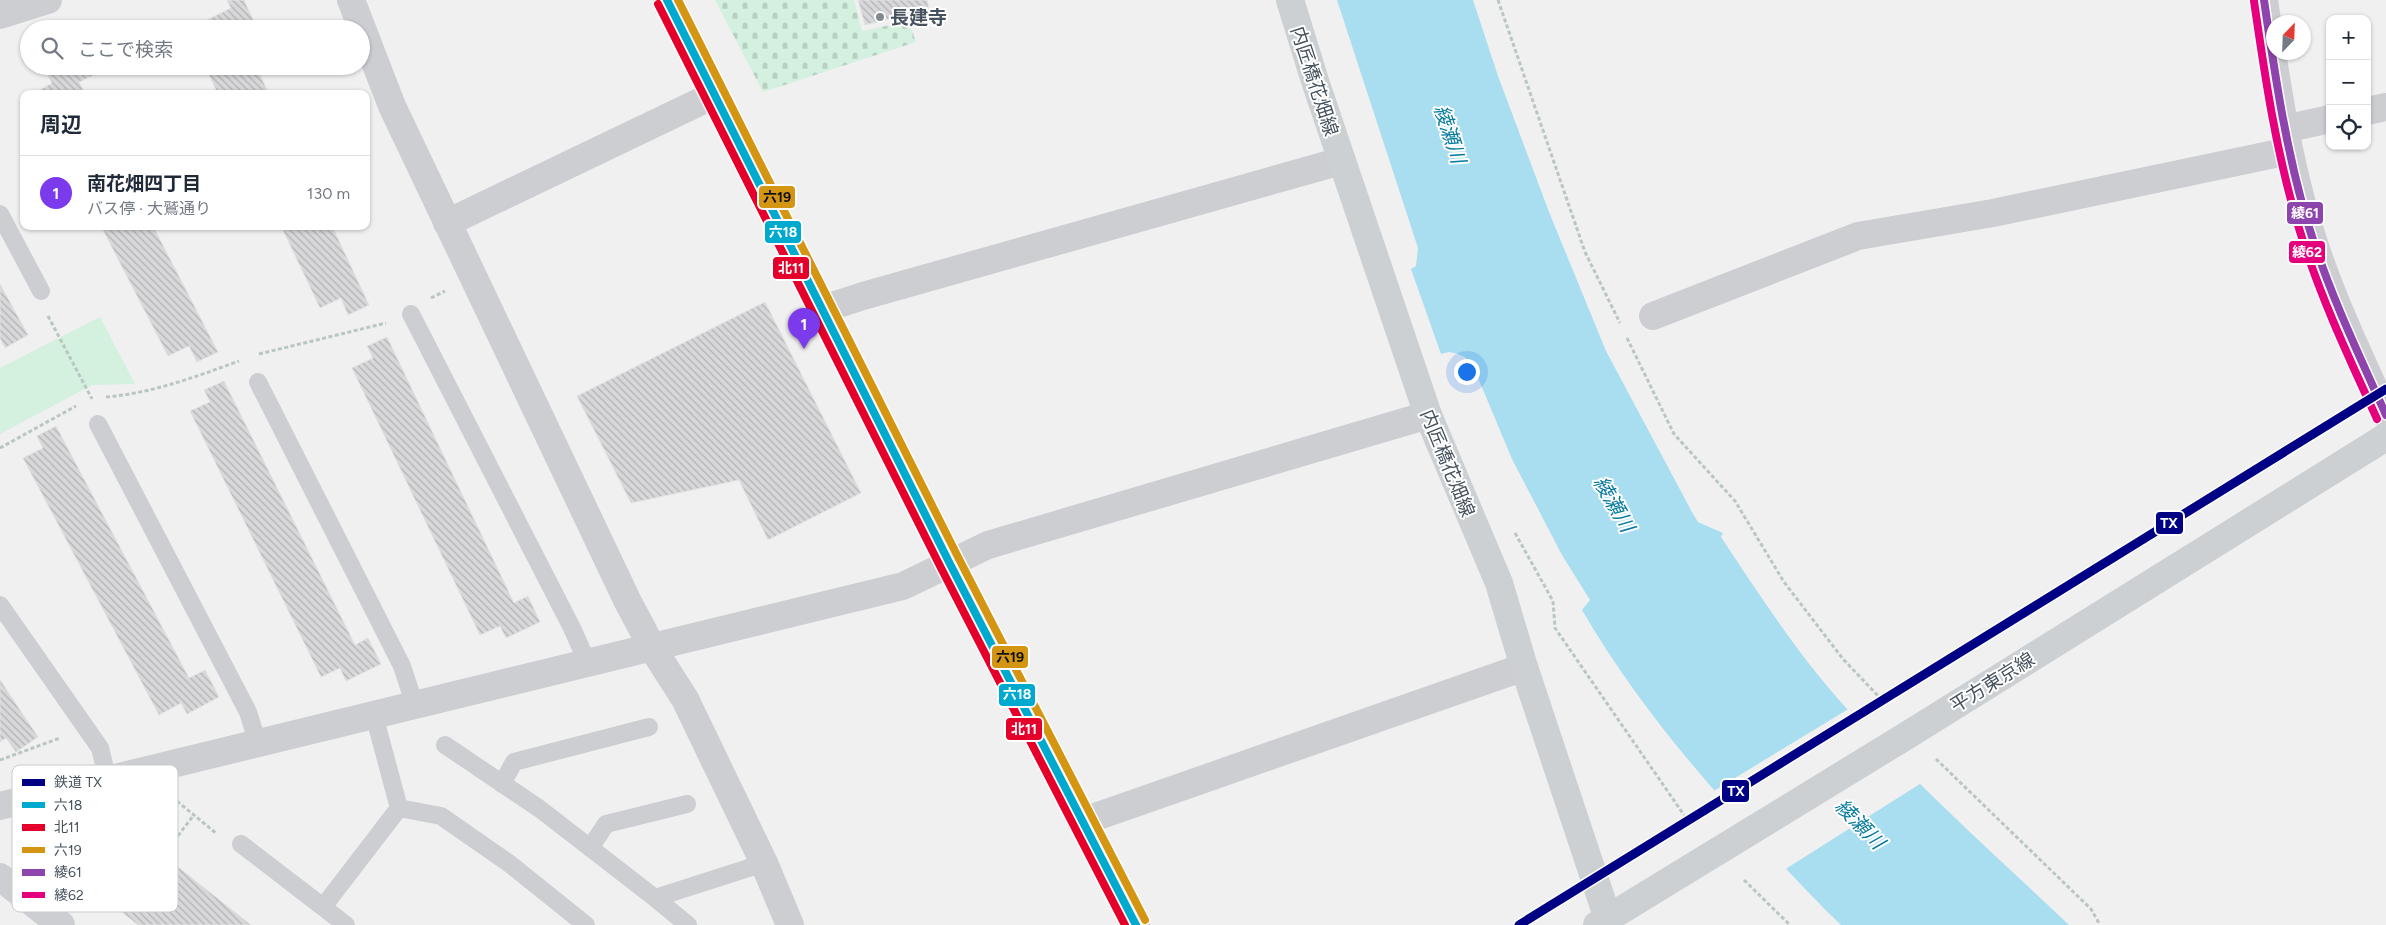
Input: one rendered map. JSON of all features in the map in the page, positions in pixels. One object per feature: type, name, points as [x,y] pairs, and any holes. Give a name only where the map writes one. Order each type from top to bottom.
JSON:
[{"type":"main road","name":"内匠橋花畑線","points":[[1290,0],[1341,161],[1428,415],[1498,583],[1605,923]]},
{"type":"main road","name":"平方東京線","points":[[1605,923],[1738,838],[1906,736],[2386,437]]},
{"type":"street","points":[[0,15],[48,0]]},
{"type":"street","points":[[352,0],[360,20]]},
{"type":"street","points":[[667,0],[950,564],[1136,925]]},
{"type":"street","points":[[2264,0],[2286,140],[2318,254],[2342,318],[2386,415]]},
{"type":"street","points":[[370,48],[392,106],[628,602],[653,648],[685,700],[764,863],[790,925]]},
{"type":"street","points":[[447,223],[714,95]]},
{"type":"street","points":[[2371,110],[2386,107]]},
{"type":"street","points":[[1653,316],[1858,236],[1994,213],[2286,140],[2326,121]]},
{"type":"street","points":[[823,309],[872,293],[1341,161]]},
{"type":"street","points":[[170,765],[904,586],[988,545],[1428,415]]},
{"type":"street","points":[[1082,822],[1524,667]]},
{"type":"street","points":[[0,876],[12,886]]},
{"type":"street","points":[[45,912],[61,925]]},
{"type":"lane","points":[[0,214],[41,291]]},
{"type":"lane","points":[[411,314],[572,628],[588,664]]},
{"type":"lane","points":[[258,382],[402,666],[415,706]]},
{"type":"lane","points":[[98,424],[248,712],[258,744]]},
{"type":"lane","points":[[0,605],[100,748],[104,765]]},
{"type":"lane","points":[[374,715],[399,808]]},
{"type":"lane","points":[[502,784],[514,762],[649,727]]},
{"type":"lane","points":[[445,745],[590,848],[688,925]]},
{"type":"lane","points":[[590,848],[606,824],[687,804]]},
{"type":"lane","points":[[323,907],[399,808]]},
{"type":"lane","points":[[399,808],[441,816],[510,864],[586,925]]},
{"type":"lane","points":[[241,844],[346,925]]},
{"type":"lane","points":[[656,898],[764,863]]},
{"type":"path","points":[[1498,0],[1585,252],[1674,434],[1735,501],[1784,582],[1843,659],[1881,699]]},
{"type":"path","points":[[41,291],[50,323],[91,398],[98,424]]},
{"type":"path","points":[[254,356],[273,349],[385,324],[411,314]]},
{"type":"path","points":[[0,448],[91,398],[125,396],[177,385],[245,359]]},
{"type":"path","points":[[1514,532],[1553,601],[1555,628],[1684,815]]},
{"type":"path","points":[[0,760],[56,741],[83,724]]},
{"type":"path","points":[[1936,759],[2091,909],[2100,925]]},
{"type":"path","points":[[178,804],[221,837],[241,844]]},
{"type":"path","points":[[178,836],[193,816]]},
{"type":"path","points":[[1744,880],[1790,925]]},
{"type":"green space","points":[[715,0],[854,0],[862,31],[909,21],[916,42],[763,92]]},
{"type":"green space","points":[[100,317],[135,384],[92,385],[0,434],[0,368]]},
{"type":"water","name":"綾瀬川","points":[[1337,0],[1473,0],[1498,76],[1549,212],[1606,351],[1698,522],[1723,533],[1721,537],[1782,627],[1814,670],[1849,711],[1929,793],[2069,925],[1841,925],[1743,823],[1669,736],[1623,674],[1582,610],[1590,600],[1562,555],[1512,459],[1476,373],[1466,358],[1449,352],[1441,354],[1411,269],[1416,266],[1418,248]]},
{"type":"pier","points":[[1850,708],[1923,782],[1784,870],[1712,792]]},
{"type":"building","points":[[227,0],[244,0],[253,20],[207,20],[231,8]]},
{"type":"building","name":"長建寺","points":[[858,0],[927,0],[929,9],[865,25]]},
{"type":"building","points":[[48,75],[94,75],[79,82],[83,90],[40,90],[52,83]]},
{"type":"building","points":[[209,75],[260,75],[267,90],[216,90]]},
{"type":"building","points":[[103,230],[155,230],[218,352],[197,362],[189,346],[168,356]]},
{"type":"building","points":[[283,230],[334,230],[369,305],[348,315],[341,298],[320,308]]},
{"type":"building","points":[[0,284],[28,335],[5,348],[0,338]]},
{"type":"building","points":[[765,302],[861,493],[768,540],[739,480],[631,503],[577,396]]},
{"type":"building","points":[[387,337],[514,603],[528,596],[540,622],[506,638],[500,626],[480,635],[352,368],[373,358],[367,346]]},
{"type":"building","points":[[224,381],[355,645],[368,638],[381,664],[346,681],[340,668],[321,677],[190,411],[210,402],[204,390]]},
{"type":"building","points":[[56,426],[189,678],[205,670],[219,697],[187,714],[181,703],[159,715],[23,458],[43,448],[37,436]]},
{"type":"building","points":[[0,680],[38,737],[16,752],[6,738],[0,742]]},
{"type":"building","points":[[178,867],[251,925],[138,925],[122,912],[178,912]]},
{"type":"rail line","name":"TX","points":[[1519,925],[2386,389]]},
{"type":"transit line","name":"六18","points":[[667,0],[950,564],[1136,925]]},
{"type":"transit line","name":"六19","points":[[678,0],[959,559],[1145,920]]},
{"type":"transit line","name":"綾61","points":[[2264,0],[2287,141],[2308,224],[2334,297],[2386,415]]},
{"type":"transit line","name":"綾62","points":[[2254,1],[2277,142],[2290,198],[2324,299],[2377,419]]},
{"type":"transit line","name":"北11","points":[[658,4],[941,568],[1125,925]]},
{"type":"place","name":"長建寺","points":[[880,17]]},
{"type":"place","name":"南花畑四丁目","points":[[804,349]]}]
